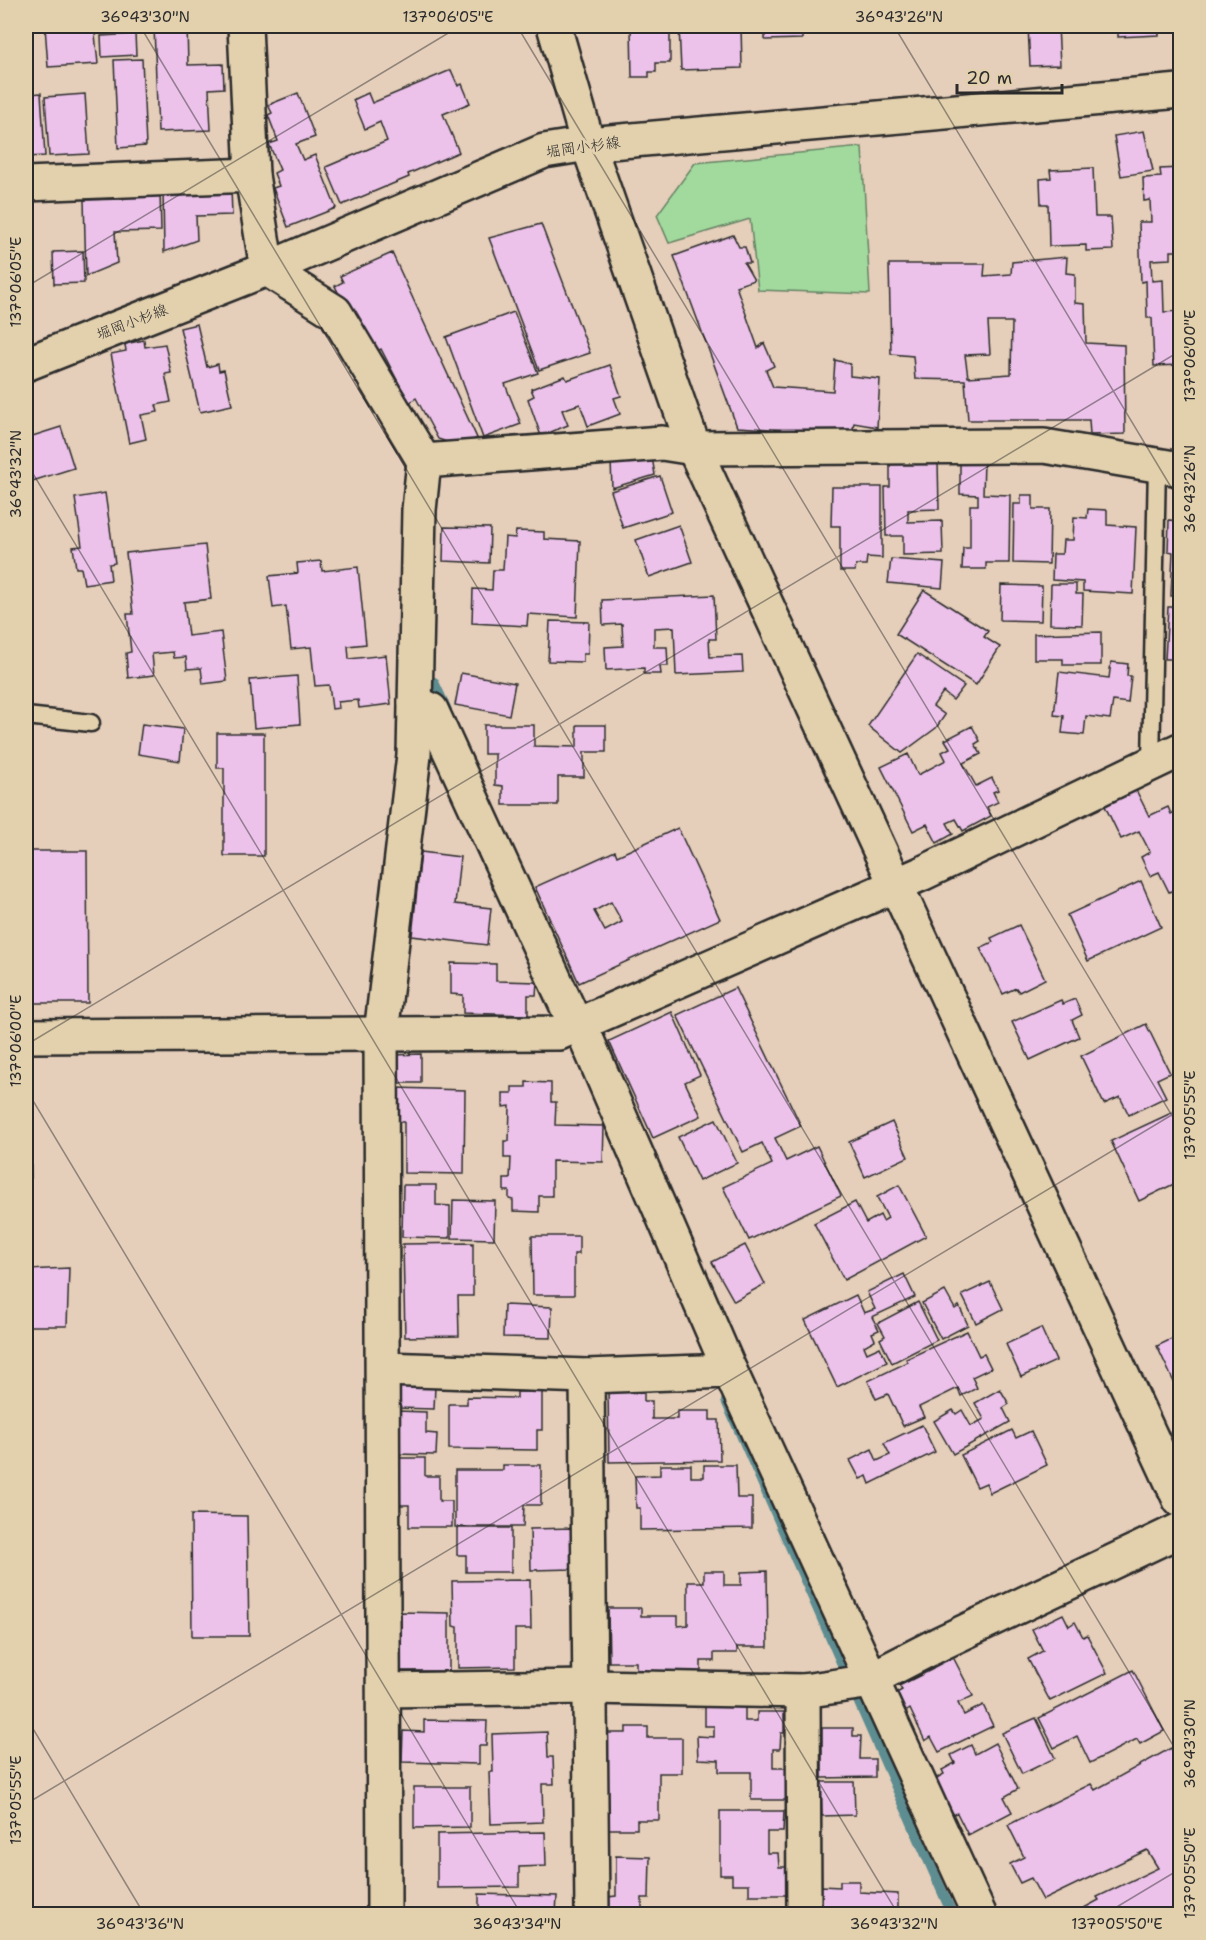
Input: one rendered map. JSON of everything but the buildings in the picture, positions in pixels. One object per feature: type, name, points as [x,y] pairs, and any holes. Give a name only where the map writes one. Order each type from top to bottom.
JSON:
[{"type":"street","points":[[245,26],[252,175],[267,270],[335,312],[424,461],[419,510],[414,755],[381,1034],[384,1914]]},
{"type":"street","points":[[554,26],[588,144],[694,448],[1180,1500]]},
{"type":"street","name":"堀岡小杉線","points":[[26,364],[267,270],[544,151],[588,144],[1180,91]]},
{"type":"street","points":[[26,184],[252,175]]},
{"type":"street","points":[[424,461],[662,444],[694,448],[1044,446],[1169,466]]},
{"type":"street","points":[[415,702],[431,710],[578,1025],[730,1371],[979,1914]]},
{"type":"street","points":[[26,1036],[559,1033],[896,885],[1180,750]]},
{"type":"street","points":[[383,1369],[587,1376],[730,1371]]},
{"type":"street","points":[[587,1376],[592,1914]]},
{"type":"street","points":[[384,1690],[591,1686],[803,1691],[865,1683],[962,1633],[1180,1530]]},
{"type":"street","points":[[803,1691],[804,1914]]},
{"type":"lane","points":[[1151,763],[1169,466]]},
{"type":"lane","points":[[26,716],[91,723]]},
{"type":"green space","points":[[862,147],[870,294],[758,290],[750,219],[669,243],[657,215],[695,163]]},
{"type":"waterway","points":[[434,682],[447,710]]},
{"type":"waterway","points":[[726,1401],[952,1914]]}]
